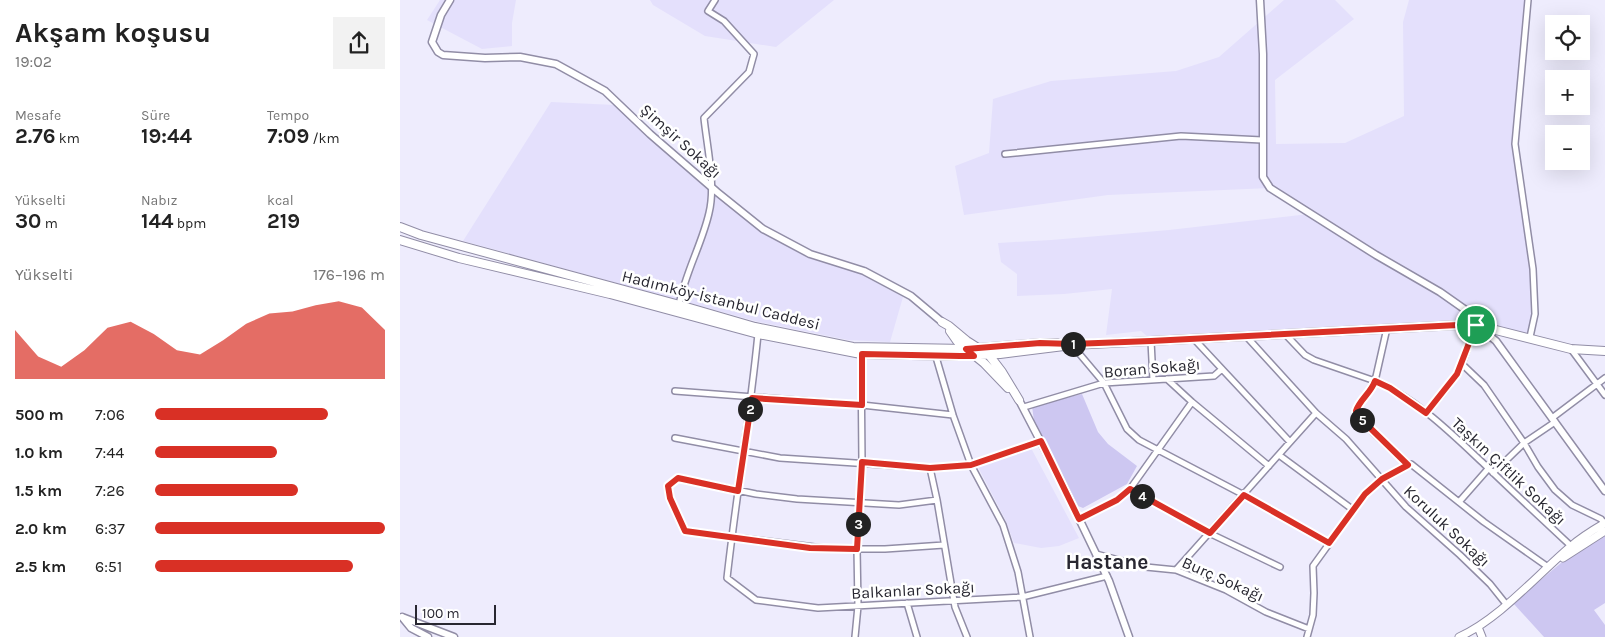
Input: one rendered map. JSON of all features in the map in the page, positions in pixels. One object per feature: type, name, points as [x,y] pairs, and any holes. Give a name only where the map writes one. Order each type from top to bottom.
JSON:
[{"type":"main road","name":"Hadımköy-İstanbul Caddesi","points":[[400,227],[680,304],[755,327],[853,347],[980,349],[1040,343],[1072,344],[1151,341],[1476,325],[1530,337],[1571,349],[1605,351]]},
{"type":"main road","name":"Hadımköy-İstanbul Caddesi","points":[[400,240],[460,258],[610,294],[758,334],[862,354],[974,356],[1072,344]]},
{"type":"main road","points":[[942,322],[966,341],[989,355],[1002,372],[1021,404]]},
{"type":"main road","points":[[942,322],[966,349],[995,374],[1021,404]]},
{"type":"main road","points":[[1459,637],[1478,627],[1571,546],[1605,525]]},
{"type":"main road","points":[[1549,567],[1605,525]]},
{"type":"main road","points":[[1478,627],[1482,637]]},
{"type":"street","name":"Şimşir Sokağı","points":[[450,0],[441,15],[432,42],[438,52],[443,55],[476,58],[520,57],[556,64],[605,91],[650,134],[763,229],[810,254],[864,270],[911,296],[942,322]]},
{"type":"street","points":[[680,304],[709,212],[711,187],[704,118],[749,72],[754,54],[724,21],[708,11],[715,0]]},
{"type":"street","points":[[1260,0],[1263,54],[1263,177],[1270,188],[1368,250],[1440,292],[1467,312],[1476,325],[1496,341],[1605,491]]},
{"type":"street","points":[[1528,0],[1515,144],[1533,269],[1535,314],[1530,337]]},
{"type":"street","points":[[1004,154],[1181,136],[1262,140]]},
{"type":"street","points":[[1426,413],[1442,395],[1462,364],[1476,325]]},
{"type":"street","points":[[1387,328],[1373,388],[1361,400],[1356,411],[1373,432],[1408,465],[1411,464],[1459,502],[1549,567]]},
{"type":"street","points":[[732,538],[752,398],[758,334]]},
{"type":"street","name":"Taşkın Çiftlik Sokağı","points":[[1285,334],[1305,356],[1390,388],[1426,413],[1450,432],[1571,546]]},
{"type":"street","name":"Koruluk Sokağı","points":[[1246,336],[1316,413],[1346,439],[1406,507],[1490,584],[1506,604]]},
{"type":"street","points":[[1194,339],[1290,442]]},
{"type":"street","points":[[1151,341],[1153,380]]},
{"type":"street","points":[[1072,344],[1087,365],[1104,383],[1127,429],[1139,440],[1244,495],[1329,543]]},
{"type":"street","points":[[1571,349],[1605,395]]},
{"type":"street","points":[[855,637],[858,606],[857,549],[862,462],[862,354]]},
{"type":"street","points":[[936,356],[953,414],[971,465],[1003,525],[1018,572],[1030,637]]},
{"type":"street","points":[[1462,364],[1484,385],[1555,490],[1579,510],[1601,520],[1605,525]]},
{"type":"street","name":"Boran Sokağı","points":[[1021,404],[1104,383],[1214,376],[1222,369]]},
{"type":"street","points":[[1493,474],[1524,443],[1605,378]]},
{"type":"street","points":[[1167,379],[1269,466]]},
{"type":"street","points":[[674,392],[862,405],[953,414]]},
{"type":"street","points":[[1079,519],[1117,500],[1130,489],[1192,402]]},
{"type":"street","points":[[1021,404],[1107,576],[1129,637]]},
{"type":"street","points":[[1176,570],[1316,413]]},
{"type":"street","points":[[675,438],[698,444],[780,458],[930,468],[971,465],[1041,441]]},
{"type":"street","points":[[1279,455],[1352,509]]},
{"type":"street","points":[[1307,637],[1313,616],[1313,566],[1352,509],[1365,494],[1382,479],[1408,465]]},
{"type":"street","points":[[930,468],[938,500],[953,600],[967,637]]},
{"type":"street","points":[[1459,502],[1488,468]]},
{"type":"street","points":[[938,500],[899,505],[797,499],[738,491],[678,478],[668,486],[670,498],[685,531],[810,548],[885,549],[944,545]]},
{"type":"street","points":[[1130,489],[1210,533],[1280,567]]},
{"type":"street","name":"Balkanlar Sokağı","points":[[732,538],[727,578],[756,600],[818,608],[1022,597],[1107,576]]},
{"type":"street","name":"Burç Sokağı","points":[[1096,554],[1146,567],[1176,570],[1226,590],[1266,612],[1310,629]]},
{"type":"street","points":[[907,603],[917,637]]},
{"type":"street","points":[[401,617],[411,628],[428,637]]},
{"type":"street","points":[[401,617],[454,637]]},
{"type":"shaded area","points":[[440,0],[516,0],[512,23],[512,46],[482,49],[427,20]]},
{"type":"shaded area","points":[[650,0],[834,0],[776,47],[705,36],[653,5]]},
{"type":"shaded area","points":[[1284,0],[1335,0],[1354,19],[1275,80],[1276,144],[1345,143],[1404,116],[1403,22],[1409,0],[1528,0],[1515,144],[1529,228],[1535,314],[1530,337],[1474,321],[1246,336],[1194,335],[1148,337],[1141,331],[1106,335],[1112,289],[1017,296],[1017,274],[1001,262],[998,243],[1169,230],[1309,214],[1270,188],[1108,195],[964,215],[955,166],[989,153],[993,99],[1051,81],[1176,71],[1219,57]]},
{"type":"shaded area","points":[[551,102],[615,105],[647,137],[714,195],[761,232],[808,258],[859,273],[903,297],[890,342],[848,340],[759,322],[463,241]]},
{"type":"shaded area","points":[[1082,394],[1098,432],[1108,444],[1137,466],[1127,484],[1083,508],[1078,506],[1034,421],[1032,406]]},
{"type":"shaded area","points":[[1031,448],[1079,538],[1059,546],[1041,548],[1014,543],[1005,519],[978,467]]},
{"type":"shaded area","points":[[1605,534],[1605,603],[1594,610],[1605,625],[1605,637],[1544,637],[1513,603],[1579,548]]},
{"type":"district","name":"Hastane","points":[[1107,562]]},
{"type":"route","points":[[1476,325],[1457,374],[1426,413],[1390,388],[1375,381],[1373,388],[1361,400],[1356,411],[1358,415],[1408,465],[1382,479],[1365,494],[1352,509],[1329,543],[1244,495],[1210,533],[1130,489],[1117,500],[1079,519],[1041,441],[971,465],[930,468],[862,462],[857,549],[810,548],[685,531],[670,498],[668,486],[678,478],[738,491],[752,398],[862,405],[862,354],[974,356],[966,349],[1040,343],[1080,344],[1476,325]]}]
